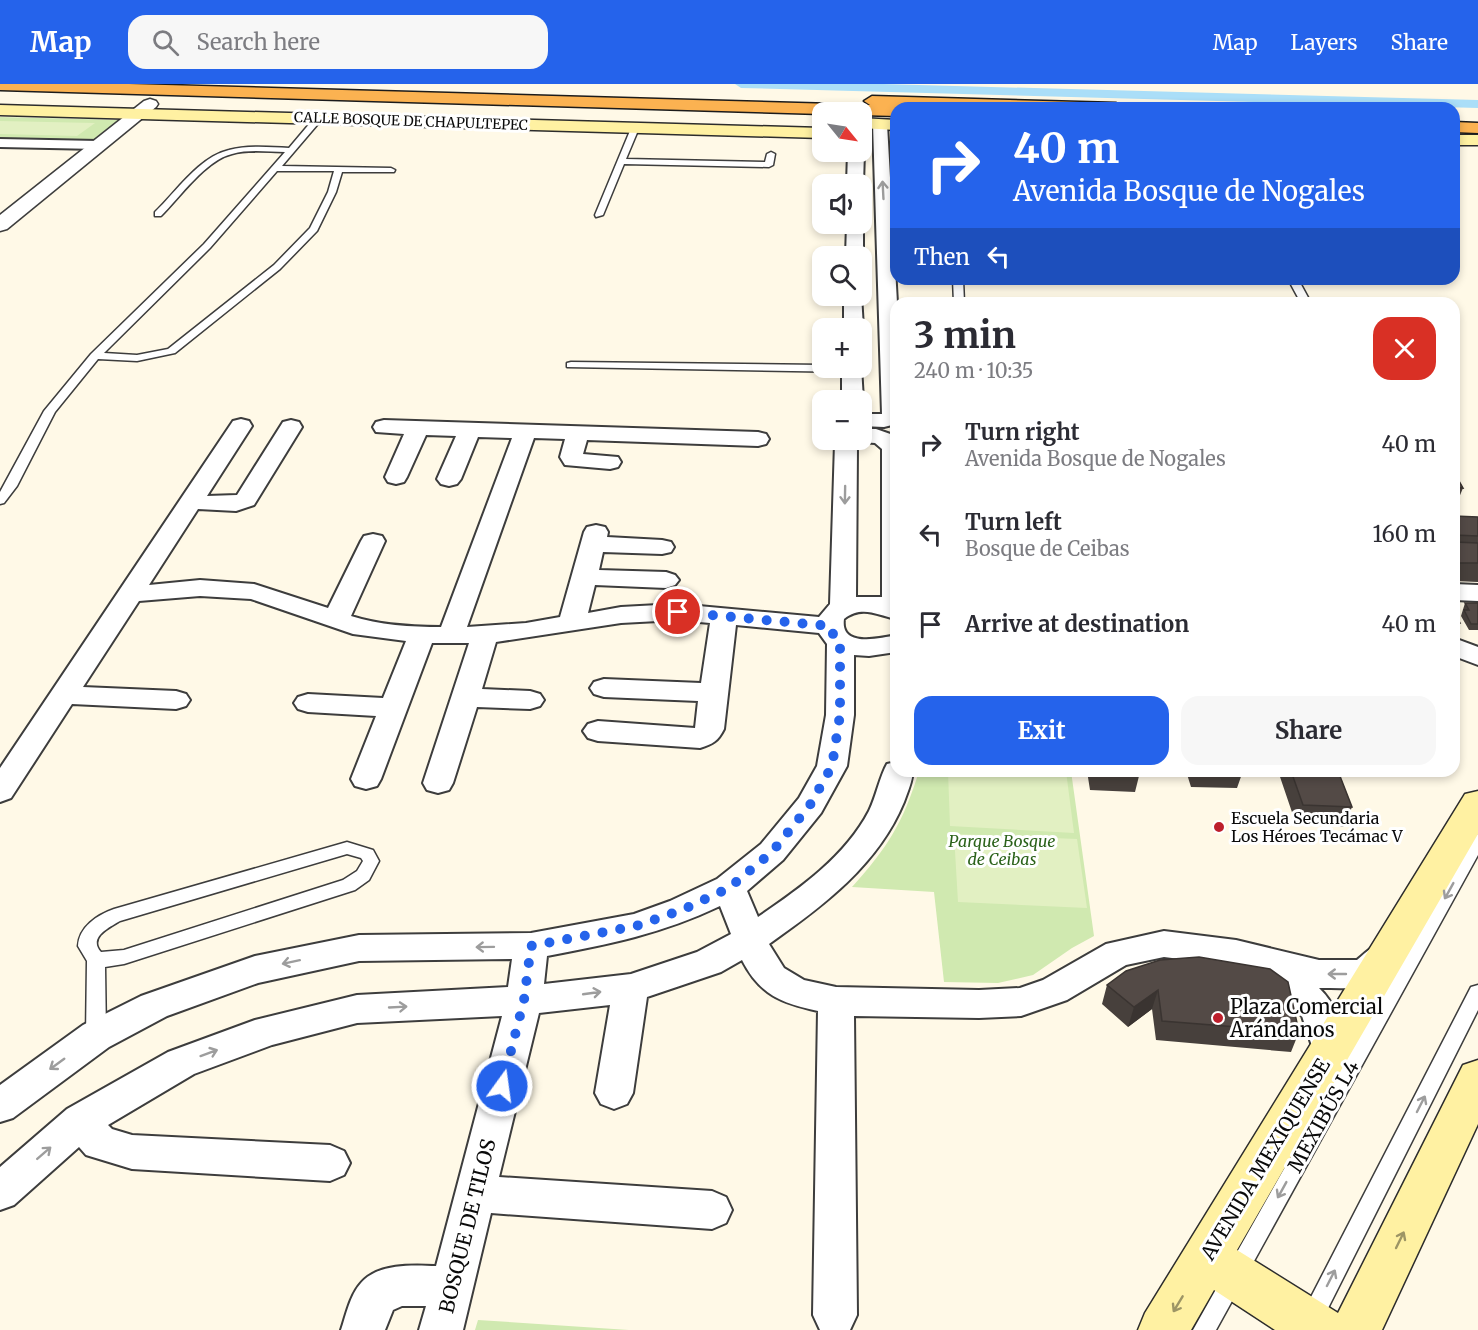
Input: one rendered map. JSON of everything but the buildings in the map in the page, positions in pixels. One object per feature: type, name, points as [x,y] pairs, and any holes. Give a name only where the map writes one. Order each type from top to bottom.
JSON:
[{"type":"highway","points":[[261,84],[902,102]]},
{"type":"highway","points":[[0,85],[890,111]]},
{"type":"highway","points":[[1460,117],[1478,118]]},
{"type":"highway","points":[[1460,127],[1478,128]]},
{"type":"main road","name":"CALLE BOSQUE DE CHAPULTEPEC","points":[[0,100],[319,118],[812,133]]},
{"type":"main road","name":"CALLE BOSQUE DE CHAPULTEPEC","points":[[0,110],[143,109],[812,122]]},
{"type":"main road","points":[[1460,140],[1478,140]]},
{"type":"main road","points":[[1460,149],[1478,149]]},
{"type":"main road","name":"AVENIDA MEXIQUENSE","points":[[1163,1330],[1220,1267],[1330,1050],[1478,803]]},
{"type":"main road","points":[[1356,1330],[1478,1078]]},
{"type":"main road","points":[[1220,1267],[1311,1328]]},
{"type":"street","points":[[0,225],[143,109]]},
{"type":"street","points":[[882,131],[886,267],[880,344],[890,400]]},
{"type":"street","points":[[4,146],[98,145]]},
{"type":"street","points":[[872,267],[886,267]]},
{"type":"street","points":[[872,420],[884,421],[890,418]]},
{"type":"street","points":[[0,791],[241,426]]},
{"type":"street","points":[[190,502],[237,504],[246,500],[291,427]]},
{"type":"street","points":[[384,427],[758,440]]},
{"type":"street","points":[[396,477],[418,428]]},
{"type":"street","points":[[449,479],[470,430]]},
{"type":"street","points":[[451,635],[525,432]]},
{"type":"street","points":[[578,434],[571,457],[573,460],[610,462]]},
{"type":"street","points":[[872,435],[885,438],[890,445]]},
{"type":"street","points":[[0,1106],[96,1036],[164,1003],[255,970],[359,948],[531,946],[636,926],[682,910],[729,888],[772,852],[810,805],[832,766],[840,715],[838,625],[846,450]]},
{"type":"street","points":[[572,622],[595,538],[662,547]]},
{"type":"street","points":[[336,620],[373,541]]},
{"type":"street","points":[[584,577],[666,580]]},
{"type":"street","points":[[130,594],[200,588],[254,592],[336,620],[372,629],[422,635],[485,636],[621,615],[678,612],[838,625]]},
{"type":"street","points":[[1460,592],[1478,593]]},
{"type":"street","points":[[838,625],[860,603],[879,604],[890,609]]},
{"type":"street","points":[[598,730],[700,738],[706,735],[709,729],[724,615]]},
{"type":"street","points":[[838,625],[852,646],[890,649]]},
{"type":"street","points":[[366,778],[422,635]]},
{"type":"street","points":[[438,783],[485,636]]},
{"type":"street","points":[[1460,645],[1478,645]]},
{"type":"street","points":[[1460,648],[1478,657]]},
{"type":"street","points":[[604,688],[714,693]]},
{"type":"street","points":[[65,695],[176,700]]},
{"type":"street","points":[[465,697],[530,700]]},
{"type":"street","points":[[308,703],[394,708]]},
{"type":"street","points":[[0,1192],[81,1121],[181,1063],[268,1031],[357,1009],[524,1000],[631,988],[709,962],[751,939],[806,901],[837,873],[864,844],[883,814],[897,777]]},
{"type":"street","points":[[729,888],[758,958],[772,978],[795,992],[836,1001],[979,1004],[1021,1002],[1054,990],[1118,954],[1164,944],[1236,953],[1319,974],[1365,974],[1388,954]]},
{"type":"street","name":"BOSQUE DE TILOS","points":[[441,1330],[524,1000],[531,946]]},
{"type":"street","points":[[1271,963],[1318,1009],[1330,1050]]},
{"type":"street","points":[[614,1093],[631,988]]},
{"type":"street","points":[[835,1315],[836,1001]]},
{"type":"street","points":[[81,1121],[100,1143],[132,1152],[330,1163]]},
{"type":"street","points":[[475,1194],[712,1210]]},
{"type":"street","points":[[363,1330],[371,1306],[379,1294],[390,1287],[452,1288]]},
{"type":"lane","points":[[0,500],[11,486],[50,411],[95,356],[207,246],[319,118]]},
{"type":"lane","points":[[599,215],[635,128]]},
{"type":"lane","points":[[158,214],[216,157],[229,152],[250,150],[290,150]]},
{"type":"lane","points":[[621,161],[769,165],[771,154]]},
{"type":"lane","points":[[274,168],[391,170]]},
{"type":"lane","points":[[95,356],[137,358],[171,351],[277,267],[314,229],[332,192],[339,169]]},
{"type":"lane","points":[[571,365],[812,368]]},
{"type":"lane","name":"MEXIBÚS L4","points":[[1204,1330],[1220,1267],[1478,840]]},
{"type":"lane","points":[[96,959],[109,960],[124,957],[349,885],[361,879],[368,871],[371,861],[367,854],[347,848],[114,916],[91,931],[86,944],[89,953],[96,959],[96,1036]]},
{"type":"lane","points":[[1311,1328],[1478,992]]},
{"type":"green space","points":[[0,117],[124,120],[95,143],[0,140]]},
{"type":"green space","points":[[0,121],[95,123],[77,136],[0,134]]},
{"type":"green space","name":"Parque Bosque de Ceibas","points":[[917,777],[1072,777],[1094,936],[1033,975],[998,983],[944,982],[934,892],[852,887],[885,846],[907,805]]},
{"type":"green space","points":[[948,777],[1067,777],[1074,833],[950,826]]},
{"type":"green space","points":[[954,834],[1077,839],[1087,908],[958,902]]},
{"type":"green space","points":[[478,1320],[629,1330],[475,1330]]},
{"type":"waterway","points":[[741,84],[1404,102]]},
{"type":"waterway","points":[[1460,104],[1478,104]]},
{"type":"place","name":"Escuela Secundaria Los Héroes Tecámac V","points":[[1219,827]]},
{"type":"place","name":"Plaza Comercial Arándanos","points":[[1218,1018]]},
{"type":"route","points":[[502,1086],[524,1000],[531,946],[636,926],[682,910],[729,888],[772,852],[810,805],[832,766],[840,715],[840,640],[833,634],[830,626],[678,612]]}]
